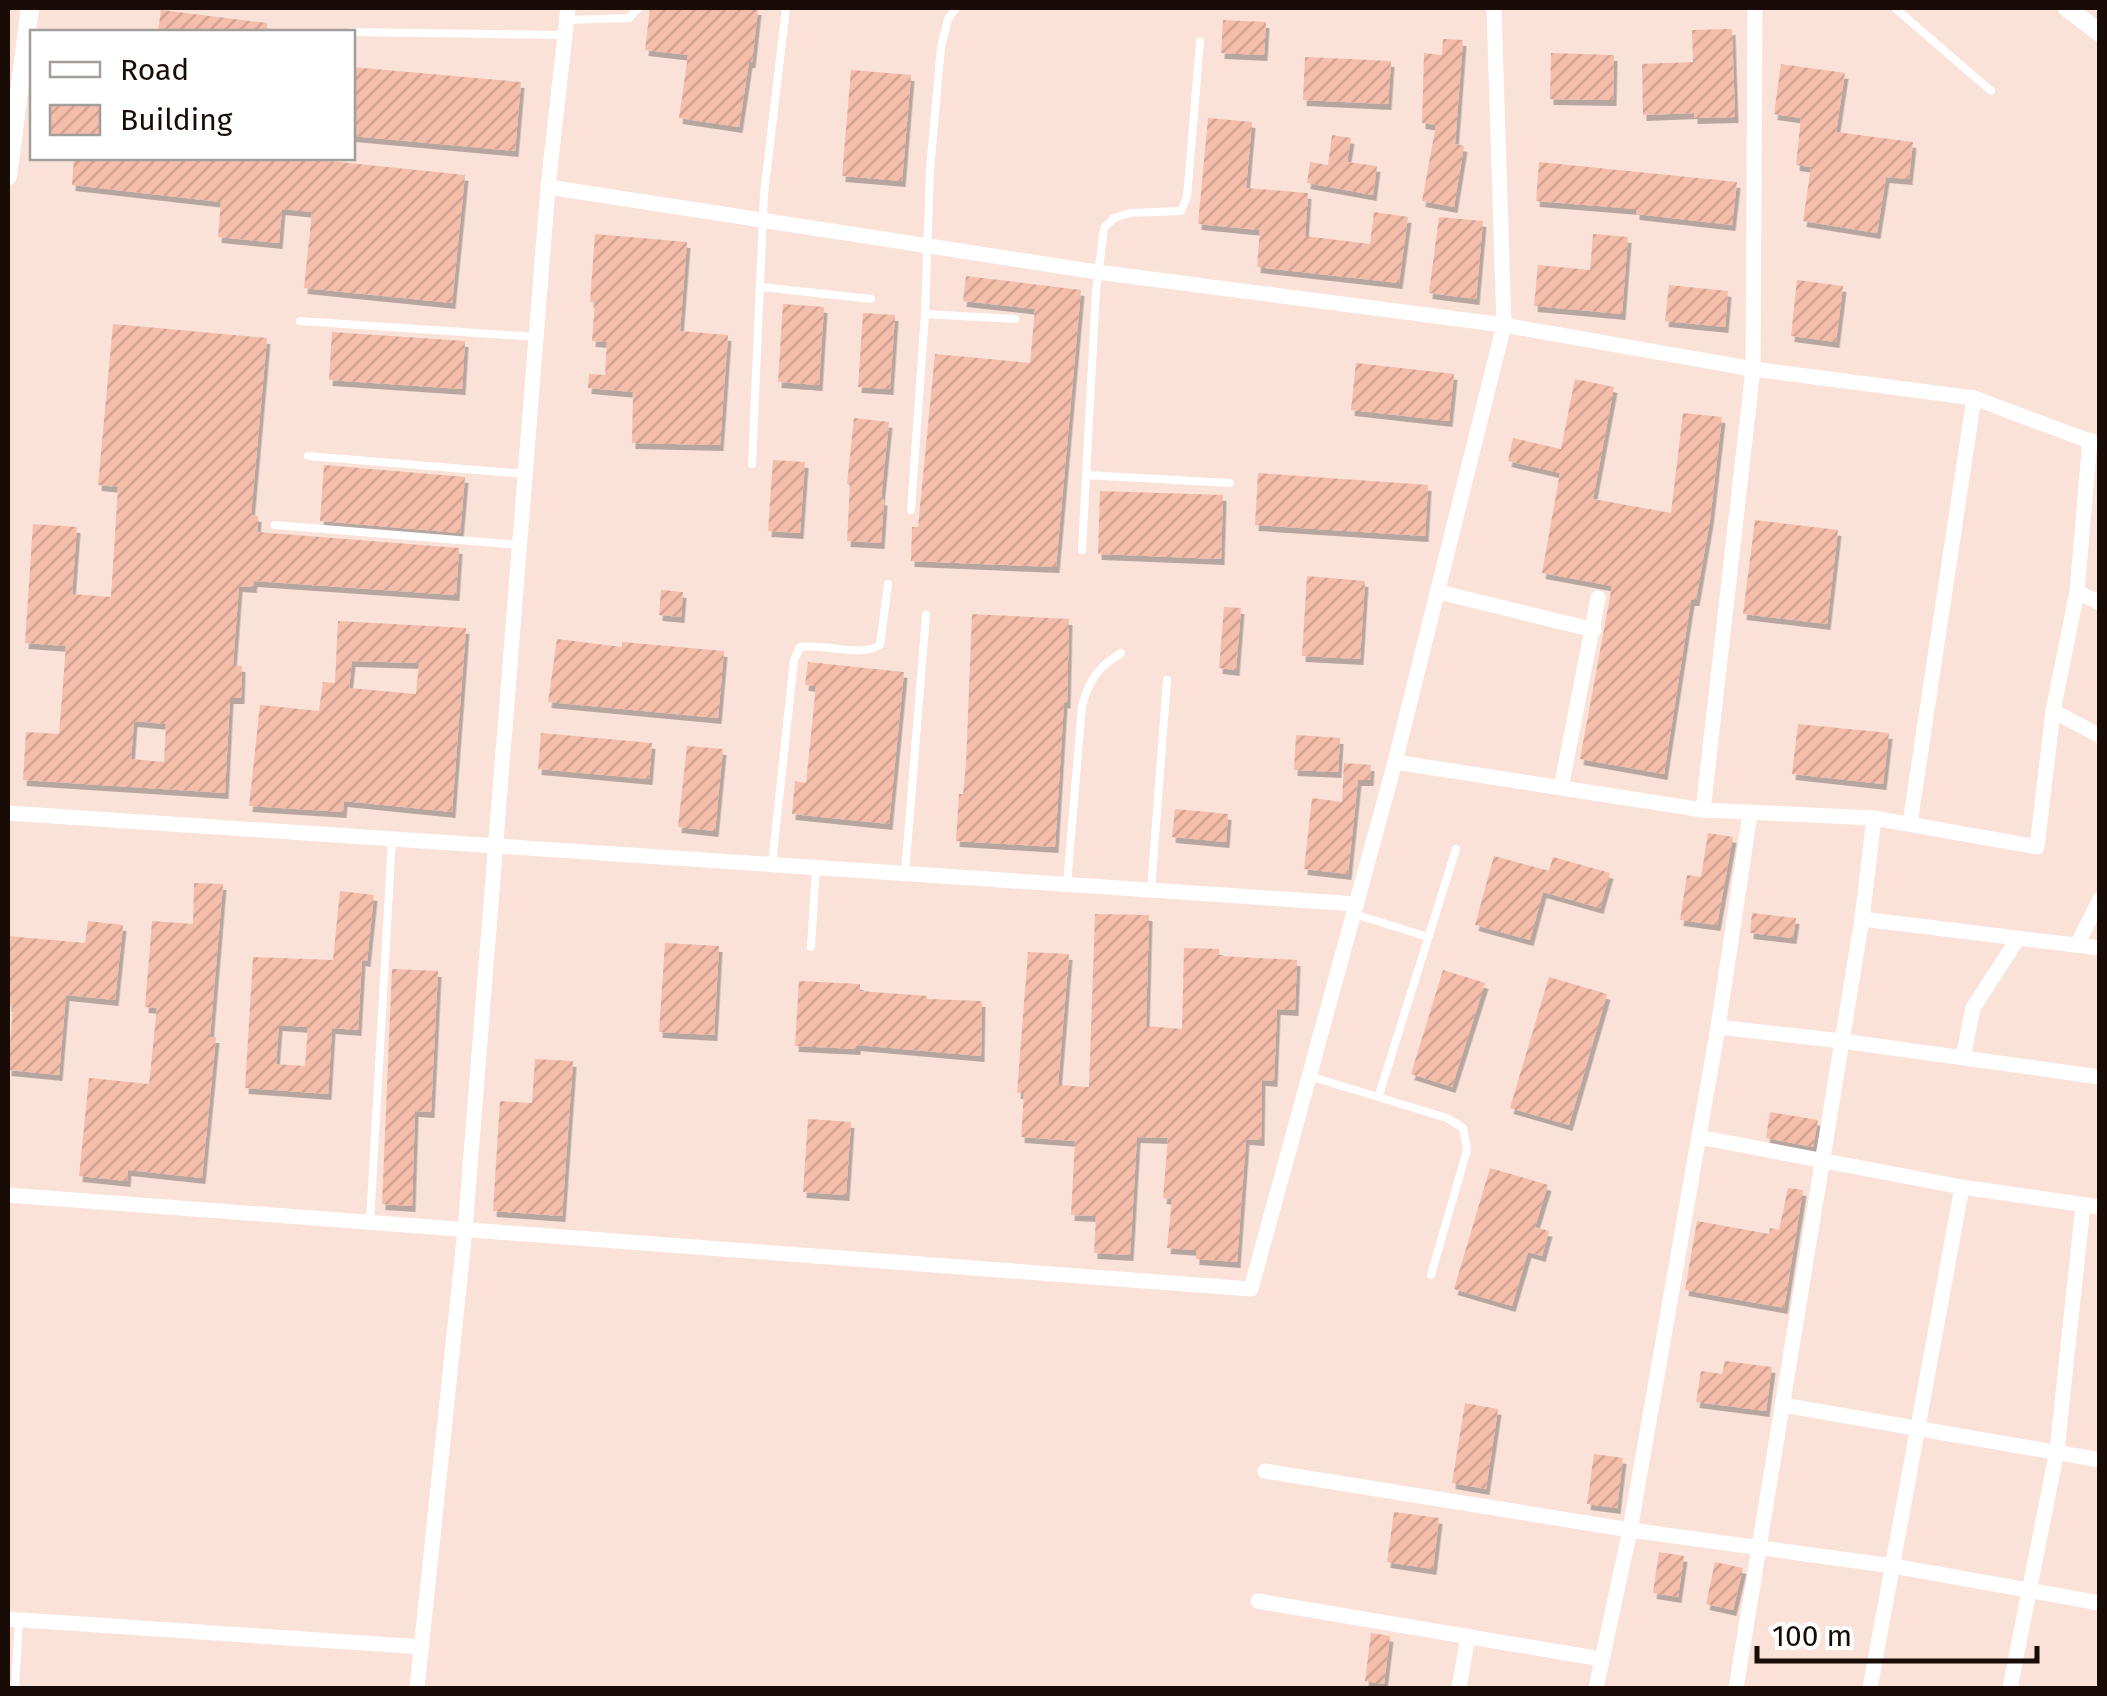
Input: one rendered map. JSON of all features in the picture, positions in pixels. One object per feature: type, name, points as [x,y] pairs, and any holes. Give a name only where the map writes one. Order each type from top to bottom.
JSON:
[{"type":"street","points":[[8,176],[30,8]]},
{"type":"street","points":[[8,1195],[1250,1289],[1440,592],[1504,325],[1494,8]]},
{"type":"street","points":[[1703,810],[1754,369],[1756,8]]},
{"type":"street","points":[[2067,8],[2100,33]]},
{"type":"street","points":[[418,1688],[465,1230],[548,187],[566,21]]},
{"type":"street","points":[[548,187],[1097,272],[1504,325],[1754,369],[1974,398],[2094,442],[2077,592],[2052,711],[2037,846],[1874,818],[1703,810],[1395,762]]},
{"type":"street","points":[[1910,823],[1974,398]]},
{"type":"street","points":[[1440,592],[1594,630]]},
{"type":"street","points":[[2077,592],[2100,603]]},
{"type":"street","points":[[1561,788],[1598,598]]},
{"type":"street","points":[[2052,711],[2100,736]]},
{"type":"street","points":[[8,813],[1067,884],[1356,909]]},
{"type":"street","points":[[1596,1688],[1630,1530],[1718,1027],[1750,814]]},
{"type":"street","points":[[1736,1688],[1862,919],[1874,818]]},
{"type":"street","points":[[2077,945],[2100,900]]},
{"type":"street","points":[[1862,919],[2100,948]]},
{"type":"street","points":[[1963,1058],[1974,1008],[2017,940]]},
{"type":"street","points":[[1718,1027],[2100,1078]]},
{"type":"street","points":[[1699,1137],[2091,1206],[2057,1450],[2010,1688]]},
{"type":"street","points":[[1870,1688],[1962,1186]]},
{"type":"street","points":[[1783,1404],[2100,1460]]},
{"type":"street","points":[[1264,1471],[1630,1530],[1893,1566],[2100,1603]]},
{"type":"street","points":[[1258,1602],[1601,1659]]},
{"type":"street","points":[[13,1620],[422,1647]]},
{"type":"street","points":[[1460,1688],[1468,1636]]},
{"type":"lane","points":[[355,32],[630,18],[638,8]]},
{"type":"lane","points":[[752,464],[764,194],[786,8]]},
{"type":"lane","points":[[912,510],[941,47],[948,20],[956,8]]},
{"type":"lane","points":[[1896,8],[1991,92]]},
{"type":"lane","points":[[1082,550],[1097,272],[1104,228],[1114,218],[1130,213],[1181,211],[1187,197],[1200,42]]},
{"type":"lane","points":[[762,288],[871,299]]},
{"type":"lane","points":[[925,314],[1015,319]]},
{"type":"lane","points":[[300,321],[536,337]]},
{"type":"lane","points":[[308,456],[525,474]]},
{"type":"lane","points":[[1086,475],[1230,484]]},
{"type":"lane","points":[[274,525],[520,545]]},
{"type":"lane","points":[[772,864],[794,660],[800,647],[815,644],[872,650],[880,645],[888,584]]},
{"type":"lane","points":[[905,873],[926,615]]},
{"type":"lane","points":[[1067,884],[1082,706],[1088,682],[1103,664],[1121,653]]},
{"type":"lane","points":[[1151,890],[1167,680]]},
{"type":"lane","points":[[370,1222],[392,839]]},
{"type":"lane","points":[[1379,1096],[1456,848]]},
{"type":"lane","points":[[810,948],[816,867]]},
{"type":"lane","points":[[1356,909],[1428,937]]},
{"type":"lane","points":[[1309,1076],[1448,1118],[1462,1128],[1467,1150],[1430,1275]]},
{"type":"lane","points":[[13,1620],[16,1688]]},
{"type":"building","points":[[650,8],[758,9],[739,127],[679,118],[688,55],[645,50]]},
{"type":"building","points":[[161,10],[267,23],[267,30],[158,30]]},
{"type":"building","points":[[1223,20],[1266,22],[1264,55],[1221,53]]},
{"type":"building","points":[[1732,29],[1735,117],[1694,118],[1694,113],[1643,115],[1642,64],[1693,62],[1692,30]]},
{"type":"building","points":[[1443,39],[1463,40],[1455,144],[1464,146],[1454,207],[1422,201],[1436,125],[1422,123],[1424,53],[1442,55]]},
{"type":"building","points":[[1551,53],[1614,55],[1613,100],[1550,99]]},
{"type":"building","points":[[1305,57],[1391,61],[1388,104],[1303,100]]},
{"type":"building","points":[[1781,64],[1845,73],[1836,132],[1913,142],[1909,179],[1886,177],[1877,233],[1803,221],[1811,167],[1796,165],[1801,118],[1774,114]]},
{"type":"building","points":[[355,67],[521,82],[515,151],[355,136]]},
{"type":"building","points":[[851,70],[911,75],[902,181],[842,176]]},
{"type":"building","points":[[1208,118],[1252,122],[1246,188],[1308,193],[1305,236],[1370,244],[1374,212],[1408,217],[1399,283],[1257,267],[1260,230],[1198,224]]},
{"type":"building","points":[[1332,135],[1351,138],[1347,162],[1377,166],[1373,195],[1307,183],[1310,162],[1328,165]]},
{"type":"building","points":[[74,160],[319,160],[465,175],[452,303],[304,288],[312,212],[282,209],[279,243],[218,237],[221,202],[72,185]]},
{"type":"building","points":[[1539,162],[1737,182],[1732,225],[1636,214],[1636,209],[1536,201]]},
{"type":"building","points":[[1439,217],[1483,221],[1476,299],[1429,293]]},
{"type":"building","points":[[595,234],[687,242],[680,331],[728,335],[720,445],[632,443],[633,392],[588,388],[589,374],[605,375],[607,342],[592,341],[595,302],[590,302]]},
{"type":"building","points":[[1593,234],[1628,237],[1622,314],[1534,306],[1538,265],[1590,270]]},
{"type":"building","points":[[966,276],[1081,290],[1056,567],[911,561],[912,527],[918,527],[935,354],[1030,363],[1035,309],[963,301]]},
{"type":"building","points":[[1797,280],[1843,286],[1836,342],[1791,336]]},
{"type":"building","points":[[1669,285],[1728,291],[1725,327],[1665,321]]},
{"type":"building","points":[[783,304],[824,307],[819,385],[778,382]]},
{"type":"building","points":[[863,313],[895,315],[890,389],[858,387]]},
{"type":"building","points":[[113,324],[267,338],[251,515],[258,516],[257,532],[459,548],[456,595],[254,581],[253,587],[239,586],[233,665],[242,666],[241,698],[230,698],[225,793],[23,780],[26,732],[59,734],[66,646],[25,643],[33,524],[77,527],[72,594],[111,597],[118,487],[98,485]],"holes":[[[134,721],[166,724],[164,762],[131,759]]]},
{"type":"building","points":[[332,332],[465,341],[462,389],[329,380]]},
{"type":"building","points":[[1356,363],[1454,374],[1449,421],[1351,410]]},
{"type":"building","points":[[1575,379],[1614,387],[1593,499],[1671,513],[1683,413],[1722,417],[1710,520],[1696,600],[1691,600],[1664,774],[1580,759],[1612,586],[1542,573],[1560,473],[1508,461],[1513,438],[1561,449]]},
{"type":"building","points":[[854,418],[889,422],[881,543],[847,541],[847,484]]},
{"type":"building","points":[[773,460],[805,462],[800,533],[768,531]]},
{"type":"building","points":[[324,465],[465,477],[460,533],[320,521]]},
{"type":"building","points":[[1258,473],[1428,485],[1425,536],[1255,525]]},
{"type":"building","points":[[1100,491],[1223,495],[1221,559],[1098,554]]},
{"type":"building","points":[[1755,520],[1838,530],[1827,624],[1743,614]]},
{"type":"building","points":[[1307,576],[1365,581],[1360,659],[1302,656]]},
{"type":"building","points":[[661,590],[683,592],[681,617],[659,615]]},
{"type":"building","points":[[1224,607],[1241,608],[1236,670],[1219,668]]},
{"type":"building","points":[[972,614],[1069,619],[1067,703],[1064,702],[1055,847],[956,841],[959,794],[963,794],[966,764]]},
{"type":"building","points":[[338,621],[466,628],[452,812],[344,801],[343,812],[249,806],[260,705],[319,711],[323,682],[335,683]],"holes":[[[352,661],[419,663],[416,694],[349,688]]]},
{"type":"building","points":[[557,639],[622,647],[622,642],[724,651],[718,718],[548,702]]},
{"type":"building","points":[[808,662],[904,672],[889,824],[792,814],[795,781],[806,783],[816,686],[805,685]]},
{"type":"building","points":[[1798,724],[1889,733],[1883,784],[1792,774]]},
{"type":"building","points":[[541,733],[652,743],[649,779],[538,769]]},
{"type":"building","points":[[1296,735],[1340,738],[1338,772],[1294,770]]},
{"type":"building","points":[[687,746],[723,749],[715,831],[678,827]]},
{"type":"building","points":[[1344,763],[1371,765],[1370,780],[1358,780],[1348,874],[1304,869],[1312,798],[1342,802]]},
{"type":"building","points":[[1175,809],[1228,814],[1226,842],[1172,837]]},
{"type":"building","points":[[1708,833],[1733,837],[1717,925],[1680,920],[1687,875],[1701,877]]},
{"type":"building","points":[[1494,856],[1549,871],[1553,857],[1610,873],[1600,908],[1543,892],[1530,940],[1475,925]]},
{"type":"building","points":[[194,883],[223,884],[210,1037],[216,1037],[202,1178],[128,1170],[127,1181],[79,1176],[89,1078],[149,1084],[157,1008],[145,1007],[152,921],[193,924]]},
{"type":"building","points":[[340,891],[374,895],[367,961],[362,960],[358,1030],[332,1028],[328,1094],[245,1088],[253,957],[333,960]],"holes":[[[279,1025],[308,1027],[305,1066],[276,1064]]]},
{"type":"building","points":[[1752,913],[1796,918],[1793,938],[1750,933]]},
{"type":"building","points":[[1095,914],[1149,915],[1146,1026],[1182,1029],[1184,948],[1219,949],[1219,956],[1297,960],[1295,1010],[1277,1009],[1274,1081],[1262,1080],[1261,1140],[1246,1139],[1237,1262],[1196,1259],[1196,1250],[1167,1248],[1172,1199],[1163,1198],[1168,1138],[1137,1137],[1130,1255],[1094,1253],[1096,1216],[1071,1215],[1075,1141],[1021,1137],[1024,1093],[1017,1093],[1028,952],[1069,954],[1058,1085],[1089,1087]]},
{"type":"building","points":[[88,921],[123,925],[115,1000],[66,995],[59,1075],[8,1070],[13,1006],[8,1006],[8,936],[85,943]]},
{"type":"building","points":[[665,943],[719,946],[714,1035],[659,1032]]},
{"type":"building","points":[[392,969],[438,971],[431,1112],[415,1111],[412,1206],[382,1204]]},
{"type":"building","points":[[1443,970],[1485,983],[1452,1087],[1411,1074]]},
{"type":"building","points":[[1549,977],[1607,994],[1569,1125],[1510,1108]]},
{"type":"building","points":[[799,981],[860,984],[860,991],[927,999],[982,1001],[981,1056],[857,1045],[857,1049],[795,1046]]},
{"type":"building","points":[[535,1059],[573,1061],[562,1216],[493,1211],[500,1101],[532,1103]]},
{"type":"building","points":[[1770,1112],[1818,1120],[1813,1147],[1766,1138]]},
{"type":"building","points":[[808,1119],[851,1122],[846,1195],[803,1192]]},
{"type":"building","points":[[1490,1168],[1548,1185],[1535,1227],[1549,1231],[1542,1256],[1528,1252],[1512,1306],[1454,1289]]},
{"type":"building","points":[[1788,1188],[1803,1190],[1784,1308],[1685,1290],[1697,1221],[1769,1234],[1770,1228],[1779,1230]]},
{"type":"building","points":[[1725,1361],[1772,1367],[1766,1411],[1696,1402],[1701,1371],[1722,1374]]},
{"type":"building","points":[[1465,1403],[1498,1409],[1486,1489],[1452,1483]]},
{"type":"building","points":[[1594,1454],[1623,1458],[1617,1508],[1587,1504]]},
{"type":"building","points":[[1394,1512],[1439,1518],[1433,1569],[1387,1562]]},
{"type":"building","points":[[1659,1552],[1684,1556],[1678,1597],[1653,1593]]},
{"type":"building","points":[[1715,1562],[1743,1568],[1733,1610],[1706,1604]]},
{"type":"building","points":[[1371,1633],[1390,1636],[1384,1684],[1365,1681]]}]
